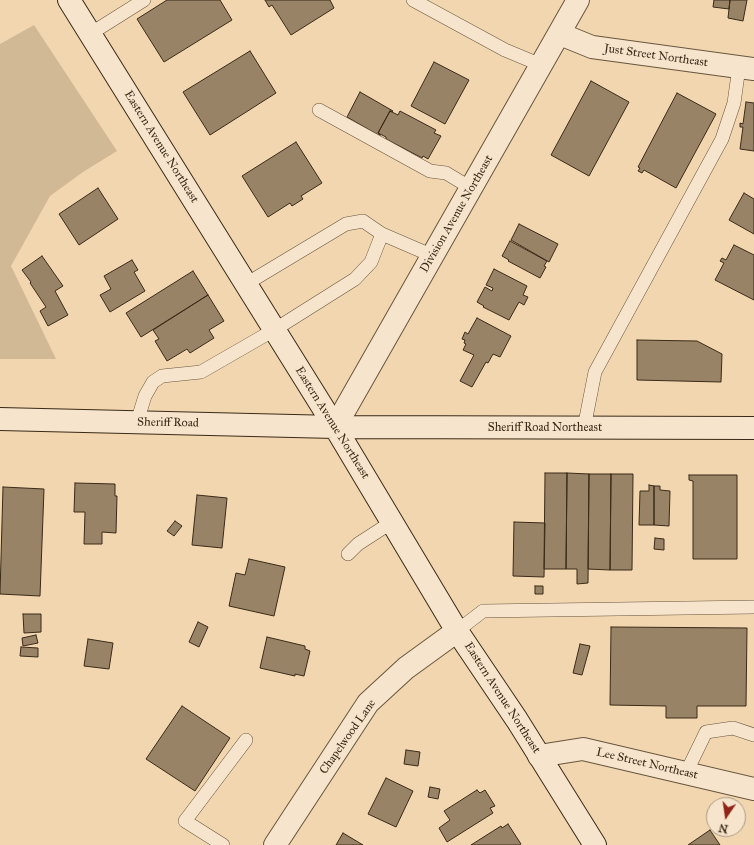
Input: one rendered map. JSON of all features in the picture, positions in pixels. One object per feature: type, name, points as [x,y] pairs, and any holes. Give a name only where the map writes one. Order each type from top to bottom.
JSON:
[{"type":"main road","name":"Eastern Avenue Northeast","points":[[69,0],[335,427],[457,631],[517,720],[595,845]]},
{"type":"main road","name":"Division Avenue Northeast","points":[[335,427],[578,0]]},
{"type":"main road","name":"Just Street Northeast","points":[[560,34],[592,47],[746,68]]},
{"type":"main road","name":"Sheriff Road","points":[[0,419],[335,427]]},
{"type":"main road","name":"Sheriff Road Northeast","points":[[335,427],[584,428],[753,426]]},
{"type":"main road","name":"Chapelwood Lane","points":[[275,845],[368,703],[406,668],[457,631]]},
{"type":"main road","name":"Lee Street Northeast","points":[[540,756],[583,749],[754,789]]},
{"type":"lane","points":[[90,34],[144,0]]},
{"type":"lane","points":[[413,0],[505,50],[541,65]]},
{"type":"lane","points":[[584,428],[595,372],[722,139],[746,68]]},
{"type":"lane","points":[[319,110],[430,171],[446,173],[472,188]]},
{"type":"lane","points":[[246,284],[346,224],[363,221],[382,234],[433,256]]},
{"type":"lane","points":[[137,422],[144,396],[154,382],[162,376],[201,372],[274,330],[355,279],[370,262],[382,234]]},
{"type":"lane","points":[[348,554],[358,544],[392,522]]},
{"type":"lane","points":[[457,631],[484,612],[754,607]]},
{"type":"lane","points":[[686,773],[706,732],[733,728],[754,735]]},
{"type":"lane","points":[[223,845],[185,821],[246,740]]},
{"type":"shaded area","points":[[34,25],[117,151],[83,172],[50,196],[11,266],[56,359],[0,359],[0,44]]},
{"type":"building","points":[[167,0],[220,0],[232,20],[164,62],[137,19]]},
{"type":"building","points":[[265,0],[330,0],[334,8],[291,35],[272,5],[269,7]]},
{"type":"building","points":[[714,0],[730,0],[729,9],[713,7]]},
{"type":"building","points":[[730,0],[747,0],[743,21],[728,18]]},
{"type":"building","points":[[250,51],[276,93],[210,135],[183,92]]},
{"type":"building","points":[[434,62],[469,80],[445,124],[411,106]]},
{"type":"building","points":[[591,81],[629,102],[589,176],[551,155]]},
{"type":"building","points":[[360,92],[393,111],[390,111],[378,133],[380,136],[347,117]]},
{"type":"building","points":[[677,93],[716,114],[676,188],[644,170],[642,173],[638,171],[640,168],[638,167]]},
{"type":"building","points":[[746,102],[754,103],[754,151],[740,149],[743,127],[740,127],[740,123],[743,124]]},
{"type":"building","points":[[390,111],[398,115],[400,111],[436,130],[434,133],[441,136],[428,159],[423,156],[422,158],[386,139],[386,137],[378,133]]},
{"type":"building","points":[[296,142],[322,183],[301,196],[303,199],[292,206],[290,203],[268,217],[242,176]]},
{"type":"building","points":[[98,188],[118,219],[79,245],[59,214]]},
{"type":"building","points":[[744,193],[754,199],[754,234],[729,220]]},
{"type":"building","points":[[519,224],[558,244],[549,262],[511,240]]},
{"type":"building","points":[[510,241],[547,261],[544,266],[546,267],[540,278],[508,261],[509,260],[502,256]]},
{"type":"building","points":[[734,245],[754,255],[754,300],[715,280],[724,263],[720,261],[722,258],[726,260]]},
{"type":"building","points":[[42,256],[63,286],[55,291],[68,315],[48,326],[40,311],[46,307],[22,270]]},
{"type":"building","points":[[132,260],[138,270],[134,272],[145,291],[110,312],[100,295],[111,289],[104,276]]},
{"type":"building","points":[[494,269],[527,286],[523,295],[528,297],[524,305],[519,302],[509,320],[483,307],[484,306],[477,302],[485,287],[492,291],[493,288],[486,285]]},
{"type":"building","points":[[193,271],[208,295],[141,337],[126,313]]},
{"type":"building","points":[[208,295],[224,321],[209,330],[214,338],[190,353],[187,349],[167,361],[155,341],[159,339],[153,330]]},
{"type":"building","points":[[477,318],[511,336],[500,357],[493,354],[488,363],[486,362],[472,387],[460,381],[474,355],[463,350],[466,344],[464,343],[465,340],[462,339],[465,332],[468,334]]},
{"type":"building","points":[[637,340],[697,341],[722,354],[721,382],[637,380]]},
{"type":"building","points":[[545,473],[567,473],[566,569],[544,569]]},
{"type":"building","points":[[567,473],[589,474],[588,583],[577,584],[577,569],[566,569]]},
{"type":"building","points":[[589,474],[611,474],[610,570],[588,569]]},
{"type":"building","points":[[611,474],[633,474],[632,570],[610,570]]},
{"type":"building","points":[[689,475],[737,475],[737,559],[693,559],[693,481],[689,480]]},
{"type":"building","points":[[75,483],[115,484],[115,496],[117,496],[116,533],[102,532],[102,544],[84,544],[85,512],[74,512]]},
{"type":"building","points":[[649,485],[654,486],[654,525],[639,525],[640,491],[649,491]]},
{"type":"building","points":[[654,486],[660,486],[660,490],[670,491],[669,526],[654,525]]},
{"type":"building","points":[[3,487],[44,489],[40,596],[0,594]]},
{"type":"building","points":[[197,495],[227,498],[222,548],[192,545]]},
{"type":"building","points":[[175,521],[182,526],[174,536],[167,531]]},
{"type":"building","points":[[514,522],[545,523],[544,577],[513,576]]},
{"type":"building","points":[[655,538],[664,539],[664,550],[654,549]]},
{"type":"building","points":[[249,559],[285,567],[274,616],[229,606],[236,573],[245,575]]},
{"type":"building","points":[[535,586],[543,586],[543,594],[535,594]]},
{"type":"building","points":[[23,614],[41,614],[41,632],[24,633]]},
{"type":"building","points":[[198,622],[208,627],[199,647],[189,642]]},
{"type":"building","points":[[611,627],[747,628],[746,706],[697,706],[697,718],[666,718],[666,706],[610,705]]},
{"type":"building","points":[[36,635],[38,643],[23,646],[22,638]]},
{"type":"building","points":[[267,637],[305,646],[305,649],[310,651],[304,676],[295,674],[295,676],[260,668]]},
{"type":"building","points":[[88,639],[113,643],[109,669],[84,666]]},
{"type":"building","points":[[580,644],[590,646],[582,675],[573,673]]},
{"type":"building","points":[[21,647],[38,648],[38,657],[20,656]]},
{"type":"building","points":[[182,706],[230,738],[195,791],[146,759]]},
{"type":"building","points":[[406,750],[420,752],[418,766],[404,764]]},
{"type":"building","points":[[386,778],[413,791],[396,827],[368,814]]},
{"type":"building","points":[[430,787],[440,789],[438,799],[428,797]]},
{"type":"building","points":[[477,790],[480,793],[485,790],[495,806],[490,808],[493,813],[447,842],[439,828],[450,820],[444,811]]},
{"type":"building","points":[[508,824],[521,844],[471,845],[501,826],[502,828]]},
{"type":"building","points":[[343,833],[363,845],[336,845]]},
{"type":"building","points":[[706,833],[706,837],[715,837],[720,845],[688,845]]}]
